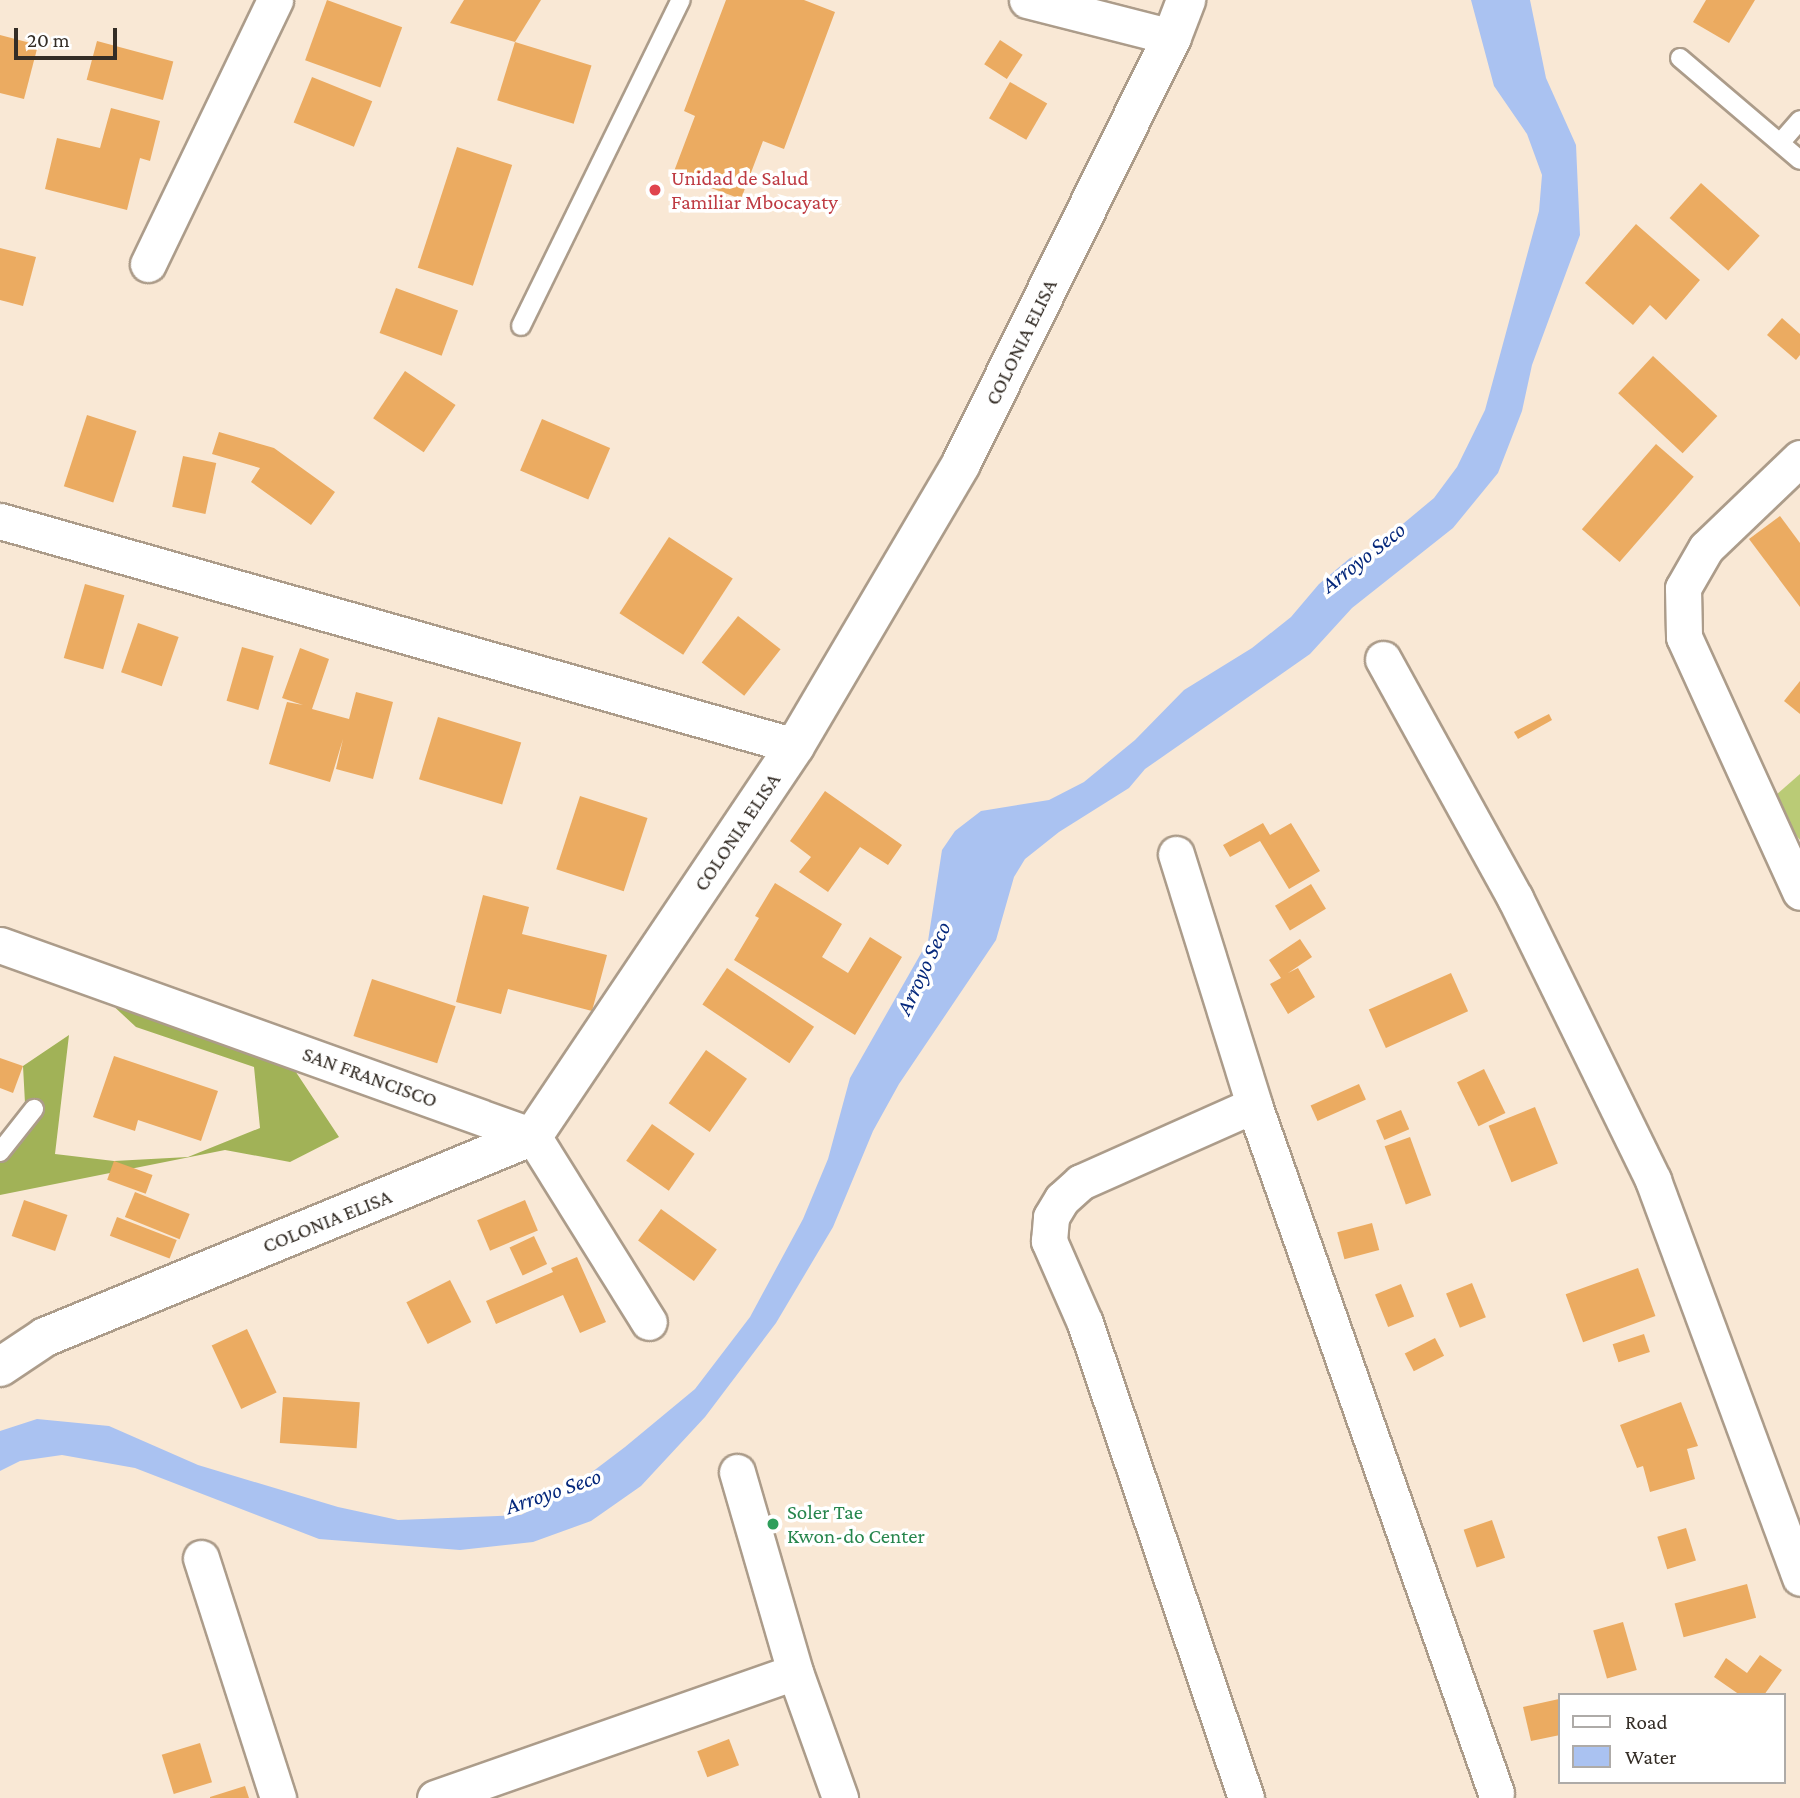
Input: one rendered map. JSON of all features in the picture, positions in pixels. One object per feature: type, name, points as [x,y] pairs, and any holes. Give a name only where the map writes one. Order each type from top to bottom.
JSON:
[{"type":"street","points":[[148,264],[275,0]]},
{"type":"street","points":[[1027,0],[1172,37]]},
{"type":"street","name":"COLONIA ELISA","points":[[0,1367],[45,1337],[533,1136],[795,746],[961,464],[1172,37],[1186,0]]},
{"type":"street","points":[[1800,458],[1706,548],[1683,588],[1684,637],[1800,892]]},
{"type":"street","points":[[0,521],[795,746]]},
{"type":"street","points":[[1383,659],[1515,898],[1653,1180],[1800,1578]]},
{"type":"street","points":[[1176,854],[1254,1105],[1496,1793]]},
{"type":"street","name":"SAN FRANCISCO","points":[[0,944],[533,1136]]},
{"type":"street","points":[[1247,1798],[1085,1323],[1049,1241],[1051,1217],[1062,1199],[1081,1182],[1254,1105]]},
{"type":"street","points":[[533,1136],[649,1322]]},
{"type":"street","points":[[737,1472],[795,1672],[840,1798]]},
{"type":"street","points":[[201,1558],[278,1798]]},
{"type":"street","points":[[435,1798],[795,1672]]},
{"type":"lane","points":[[521,326],[681,0]]},
{"type":"lane","points":[[1680,58],[1800,160]]},
{"type":"lane","points":[[1781,142],[1800,120]]},
{"type":"lane","points":[[0,1152],[34,1109]]},
{"type":"green space","points":[[1800,774],[1800,840],[1768,802]]},
{"type":"green space","points":[[93,987],[218,1004],[272,1036],[339,1137],[290,1162],[225,1150],[0,1195],[0,1156],[26,1122],[23,1066],[69,1035],[55,1154],[114,1161],[188,1157],[260,1128],[254,1067],[136,1027]]},
{"type":"water","name":"Arroyo Seco","points":[[1471,0],[1530,0],[1546,78],[1576,145],[1580,235],[1532,365],[1522,411],[1498,473],[1453,528],[1352,608],[1310,654],[1145,769],[1129,788],[1059,832],[1025,859],[1014,877],[996,940],[899,1084],[873,1131],[833,1227],[776,1323],[705,1417],[641,1486],[591,1521],[533,1542],[460,1550],[319,1539],[135,1468],[62,1455],[20,1461],[0,1471],[0,1431],[37,1419],[109,1426],[198,1465],[338,1507],[398,1520],[521,1515],[567,1491],[695,1389],[750,1317],[803,1219],[828,1159],[850,1078],[928,941],[942,850],[955,831],[981,811],[1049,800],[1084,782],[1135,740],[1184,690],[1252,648],[1291,617],[1319,584],[1350,558],[1374,548],[1434,498],[1457,467],[1485,410],[1539,211],[1542,175],[1527,134],[1494,86]]},
{"type":"building","points":[[327,0],[402,27],[380,88],[305,60]]},
{"type":"building","points":[[464,0],[541,0],[515,42],[450,23]]},
{"type":"building","points":[[726,0],[804,0],[835,12],[784,149],[763,141],[741,199],[673,174],[695,116],[684,111]]},
{"type":"building","points":[[1706,0],[1755,0],[1729,43],[1693,22]]},
{"type":"building","points":[[0,35],[38,45],[24,99],[0,93]]},
{"type":"building","points":[[1000,40],[1023,55],[1007,79],[984,64]]},
{"type":"building","points":[[97,41],[173,61],[163,100],[87,80]]},
{"type":"building","points":[[515,42],[592,65],[574,124],[497,100]]},
{"type":"building","points":[[312,77],[372,101],[354,147],[294,122]]},
{"type":"building","points":[[1010,82],[1047,104],[1026,140],[989,118]]},
{"type":"building","points":[[111,108],[160,121],[150,161],[140,158],[127,210],[45,189],[57,138],[100,148]]},
{"type":"building","points":[[457,147],[512,165],[473,286],[418,268]]},
{"type":"building","points":[[1701,183],[1760,236],[1728,271],[1670,218]]},
{"type":"building","points":[[1636,224],[1700,280],[1666,320],[1650,305],[1633,325],[1585,283]]},
{"type":"building","points":[[0,248],[36,257],[23,306],[0,300]]},
{"type":"building","points":[[396,288],[458,311],[442,356],[380,333]]},
{"type":"building","points":[[1782,318],[1800,334],[1800,355],[1796,360],[1767,335]]},
{"type":"building","points":[[1653,356],[1717,416],[1683,453],[1618,393]]},
{"type":"building","points":[[405,371],[456,405],[424,452],[373,418]]},
{"type":"building","points":[[87,415],[136,431],[113,502],[64,486]]},
{"type":"building","points":[[542,419],[610,448],[588,499],[520,471]]},
{"type":"building","points":[[219,432],[274,448],[335,492],[311,525],[251,482],[260,468],[212,454]]},
{"type":"building","points":[[1656,444],[1694,477],[1620,562],[1582,529]]},
{"type":"building","points":[[183,456],[216,463],[205,514],[172,507]]},
{"type":"building","points":[[1780,516],[1800,543],[1800,607],[1749,539]]},
{"type":"building","points":[[669,537],[733,578],[683,655],[619,613]]},
{"type":"building","points":[[85,584],[124,595],[103,669],[64,658]]},
{"type":"building","points":[[738,616],[781,649],[744,696],[702,662]]},
{"type":"building","points":[[138,623],[179,637],[162,686],[121,672]]},
{"type":"building","points":[[242,647],[274,656],[258,710],[227,701]]},
{"type":"building","points":[[300,648],[329,659],[312,709],[349,719],[356,692],[393,702],[373,779],[336,769],[343,739],[330,782],[269,764],[287,702],[303,705],[282,698]]},
{"type":"building","points":[[1800,681],[1800,714],[1784,701]]},
{"type":"building","points":[[1549,714],[1552,720],[1518,739],[1514,732]]},
{"type":"building","points":[[438,717],[521,742],[502,805],[419,779]]},
{"type":"building","points":[[825,791],[902,845],[888,865],[860,847],[828,892],[799,872],[811,857],[790,841]]},
{"type":"building","points":[[580,796],[648,818],[624,891],[556,869]]},
{"type":"building","points":[[1263,823],[1270,835],[1291,823],[1320,871],[1289,889],[1260,841],[1230,857],[1223,845]]},
{"type":"building","points":[[775,883],[842,924],[822,957],[848,973],[870,937],[902,957],[855,1035],[734,960],[759,918],[755,916]]},
{"type":"building","points":[[1311,884],[1326,909],[1290,930],[1275,906]]},
{"type":"building","points":[[483,895],[529,907],[522,934],[607,955],[592,1011],[508,989],[501,1014],[456,1002]]},
{"type":"building","points":[[1300,939],[1312,957],[1288,973],[1298,968],[1315,997],[1288,1014],[1270,984],[1281,978],[1269,960]]},
{"type":"building","points":[[727,968],[814,1027],[789,1063],[702,1004]]},
{"type":"building","points":[[1451,973],[1468,1011],[1386,1048],[1369,1010]]},
{"type":"building","points":[[372,979],[456,1006],[437,1063],[353,1036]]},
{"type":"building","points":[[706,1050],[747,1079],[710,1132],[669,1103]]},
{"type":"building","points":[[114,1056],[218,1091],[201,1141],[138,1120],[135,1131],[93,1117]]},
{"type":"building","points":[[0,1058],[23,1066],[13,1093],[0,1088]]},
{"type":"building","points":[[1484,1069],[1505,1113],[1479,1126],[1457,1082]]},
{"type":"building","points":[[1359,1084],[1366,1100],[1317,1121],[1311,1106]]},
{"type":"building","points":[[1535,1107],[1558,1164],[1511,1182],[1489,1126]]},
{"type":"building","points":[[1401,1110],[1409,1129],[1384,1140],[1376,1121]]},
{"type":"building","points":[[652,1124],[695,1154],[669,1191],[626,1161]]},
{"type":"building","points":[[1410,1137],[1431,1195],[1406,1204],[1385,1146]]},
{"type":"building","points":[[114,1161],[153,1175],[146,1194],[107,1180]]},
{"type":"building","points":[[135,1192],[190,1214],[180,1239],[125,1217]]},
{"type":"building","points":[[24,1200],[67,1215],[55,1251],[12,1236]]},
{"type":"building","points":[[525,1200],[538,1230],[490,1251],[477,1220]]},
{"type":"building","points":[[661,1209],[717,1250],[694,1281],[638,1241]]},
{"type":"building","points":[[117,1217],[177,1240],[170,1259],[110,1236]]},
{"type":"building","points":[[1372,1223],[1379,1250],[1344,1259],[1337,1232]]},
{"type":"building","points":[[534,1236],[547,1264],[523,1276],[510,1247]]},
{"type":"building","points":[[577,1257],[606,1322],[580,1333],[563,1295],[496,1324],[486,1301],[553,1272],[551,1268]]},
{"type":"building","points":[[1638,1268],[1655,1316],[1583,1342],[1566,1294]]},
{"type":"building","points":[[450,1280],[471,1322],[428,1344],[406,1302]]},
{"type":"building","points":[[1472,1283],[1486,1317],[1460,1328],[1446,1293]]},
{"type":"building","points":[[1401,1284],[1414,1316],[1388,1327],[1375,1294]]},
{"type":"building","points":[[247,1329],[277,1392],[241,1409],[212,1345]]},
{"type":"building","points":[[1644,1334],[1650,1352],[1618,1362],[1613,1344]]},
{"type":"building","points":[[1435,1338],[1444,1356],[1414,1371],[1405,1353]]},
{"type":"building","points":[[283,1397],[360,1402],[357,1448],[280,1443]]},
{"type":"building","points":[[1681,1402],[1698,1446],[1687,1449],[1695,1479],[1650,1492],[1643,1466],[1637,1468],[1620,1425]]},
{"type":"building","points":[[1492,1520],[1505,1558],[1477,1568],[1464,1530]]},
{"type":"building","points":[[1686,1528],[1696,1561],[1667,1569],[1657,1537]]},
{"type":"building","points":[[1747,1584],[1756,1618],[1684,1637],[1675,1603]]},
{"type":"building","points":[[1623,1622],[1637,1670],[1607,1679],[1593,1631]]},
{"type":"building","points":[[1760,1655],[1782,1670],[1765,1693],[1737,1693],[1714,1677],[1726,1658],[1747,1673]]},
{"type":"building","points":[[1559,1699],[1559,1735],[1531,1741],[1523,1707]]},
{"type":"building","points":[[729,1739],[739,1765],[707,1777],[697,1751]]},
{"type":"building","points":[[200,1743],[212,1782],[174,1794],[162,1755]]},
{"type":"building","points":[[245,1786],[249,1798],[210,1798],[210,1797]]},
{"type":"place","name":"Unidad de Salud Familiar Mbocayaty","points":[[655,190]]},
{"type":"place","name":"Soler Tae Kwon-do Center","points":[[773,1524]]}]
